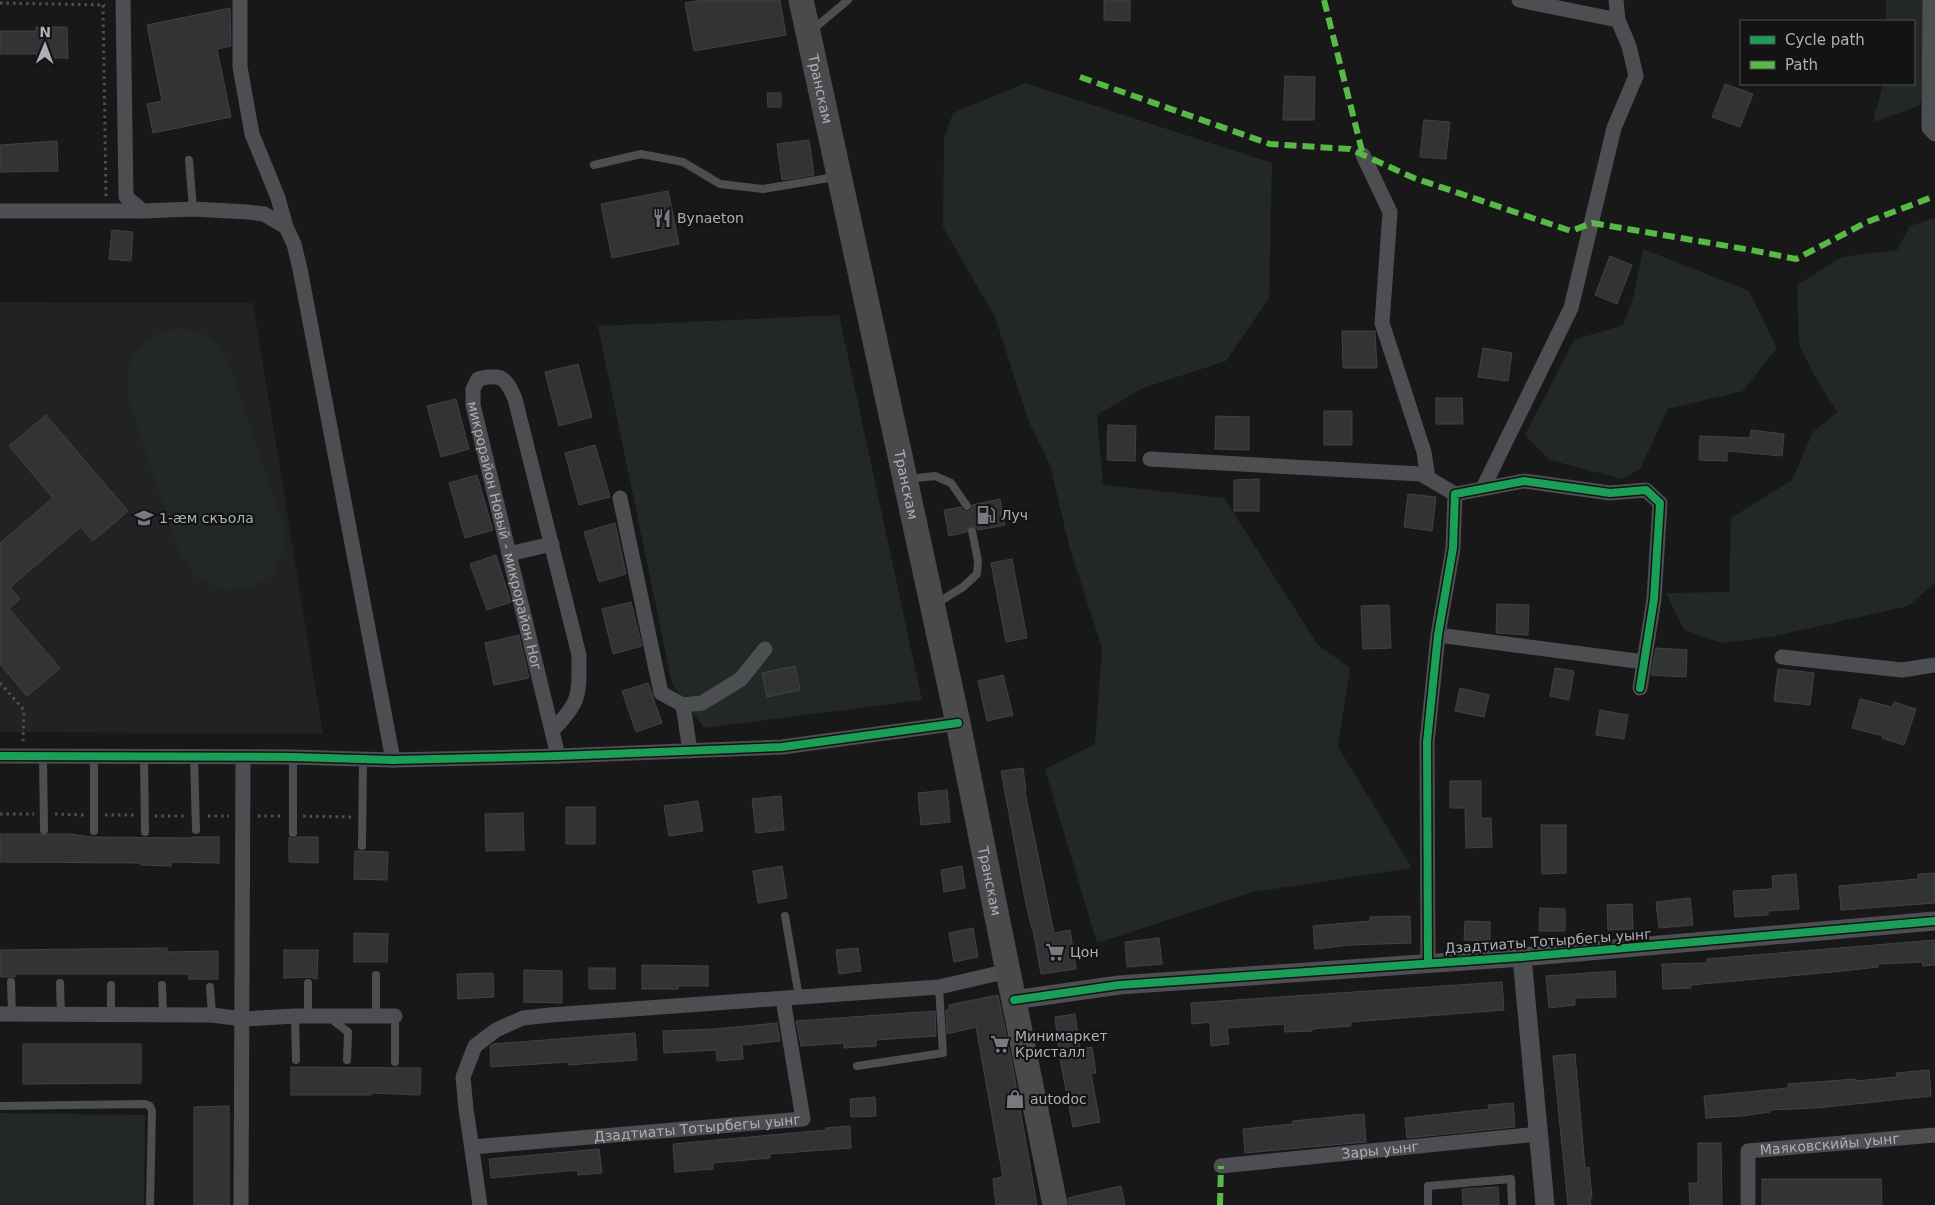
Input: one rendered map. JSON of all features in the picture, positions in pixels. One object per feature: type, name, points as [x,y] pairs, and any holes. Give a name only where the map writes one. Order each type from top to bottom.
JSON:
[{"type":"highway","name":"Транскам","points":[[802,0],[904,480],[958,723],[1055,1205]]},
{"type":"street","points":[[240,0],[240,67],[252,134],[278,198],[286,227],[294,244],[300,269],[393,760]]},
{"type":"street","points":[[1519,0],[1618,20]]},
{"type":"street","points":[[1483,488],[1571,308],[1614,128],[1636,76],[1629,46],[1618,20],[1616,0]]},
{"type":"street","points":[[1930,0],[1929,128],[1935,134]]},
{"type":"street","points":[[123,2],[126,197],[143,212]]},
{"type":"street","points":[[1363,155],[1390,212],[1382,324],[1424,452],[1428,478]]},
{"type":"street","points":[[0,211],[143,212],[193,209],[264,214],[286,227]]},
{"type":"street","name":"микрорайон Новый - микрорайон Ног","points":[[488,376],[501,377],[508,383],[515,399],[579,655],[578,698],[569,713],[552,730],[473,405],[473,389],[478,379],[488,376]]},
{"type":"street","points":[[1150,459],[1421,474],[1455,494],[1524,481],[1610,493],[1646,490],[1660,503],[1654,599],[1640,688]]},
{"type":"street","points":[[1428,963],[1427,742],[1438,635],[1453,548],[1455,494]]},
{"type":"street","points":[[620,498],[661,693],[683,705],[702,703],[741,679],[765,649]]},
{"type":"street","points":[[509,554],[552,544]]},
{"type":"street","points":[[1438,635],[1644,662]]},
{"type":"street","points":[[1782,657],[1902,670],[1935,665]]},
{"type":"street","points":[[683,705],[690,751]]},
{"type":"street","points":[[0,756],[293,757],[393,760],[558,756],[782,747],[958,723]]},
{"type":"street","points":[[552,730],[558,756]]},
{"type":"street","points":[[241,1205],[243,758]]},
{"type":"street","name":"Дзадтиаты Тотырбегы уынг","points":[[1014,1000],[1119,985],[1522,957],[1935,921]]},
{"type":"street","points":[[1522,957],[1545,1205]]},
{"type":"street","points":[[480,1205],[463,1077],[475,1046],[496,1030],[523,1018],[939,987],[1008,971]]},
{"type":"street","name":"Дзадтиаты Тотырбегы уынг","points":[[472,1147],[802,1119],[784,999]]},
{"type":"street","points":[[6,1014],[212,1015],[243,1019],[302,1016],[395,1016]]},
{"type":"street","name":"Зары уынг","points":[[1221,1166],[1539,1134]]},
{"type":"street","name":"Маяковскийы уынг","points":[[1748,1205],[1748,1151],[1935,1135]]},
{"type":"lane","points":[[808,33],[848,0]]},
{"type":"lane","points":[[594,165],[640,154],[683,162],[720,184],[763,189],[839,176]]},
{"type":"lane","points":[[189,160],[193,209]]},
{"type":"lane","points":[[904,480],[935,476],[951,483],[967,506]]},
{"type":"lane","points":[[932,606],[963,587],[977,574],[978,561],[972,531]]},
{"type":"lane","points":[[43,756],[44,830]]},
{"type":"lane","points":[[94,757],[94,831]]},
{"type":"lane","points":[[144,757],[145,832]]},
{"type":"lane","points":[[293,757],[293,833]]},
{"type":"lane","points":[[194,758],[196,830]]},
{"type":"lane","points":[[362,846],[363,758]]},
{"type":"lane","points":[[785,916],[799,998]]},
{"type":"lane","points":[[376,976],[376,1016]]},
{"type":"lane","points":[[6,1014],[11,982]]},
{"type":"lane","points":[[60,983],[61,1014]]},
{"type":"lane","points":[[296,1060],[308,983]]},
{"type":"lane","points":[[111,985],[111,1014]]},
{"type":"lane","points":[[162,985],[163,1015]]},
{"type":"lane","points":[[210,987],[212,1015]]},
{"type":"lane","points":[[857,1066],[943,1053],[939,987]]},
{"type":"lane","points":[[327,1016],[348,1032],[348,1060]]},
{"type":"lane","points":[[395,1016],[396,1062]]},
{"type":"lane","points":[[0,1106],[145,1104],[150,1106],[152,1111],[150,1205]]},
{"type":"lane","points":[[1428,1205],[1428,1186],[1510,1179],[1512,1205]]},
{"type":"path","points":[[0,3],[103,5],[123,2]]},
{"type":"path","points":[[103,5],[106,198]]},
{"type":"path","points":[[0,683],[24,710],[22,757]]},
{"type":"path","points":[[0,814],[362,817]]},
{"type":"shaded area","points":[[1886,0],[1935,0],[1935,72],[1919,106],[1873,122],[1883,85],[1915,85],[1915,20],[1886,20]]},
{"type":"shaded area","points":[[1025,83],[1272,163],[1269,298],[1226,361],[1143,388],[1097,415],[1103,485],[1224,498],[1318,645],[1350,668],[1338,747],[1412,868],[1253,892],[1097,943],[1045,769],[1095,744],[1102,648],[1070,549],[1050,465],[1029,422],[995,317],[943,227],[944,138],[953,113]]},
{"type":"shaded area","points":[[1935,218],[1935,583],[1908,606],[1771,637],[1721,643],[1684,630],[1666,593],[1729,592],[1731,518],[1792,480],[1813,432],[1837,412],[1814,375],[1799,344],[1797,285],[1842,257],[1897,250],[1910,226]]},
{"type":"shaded area","points":[[1643,249],[1749,291],[1777,348],[1743,391],[1668,409],[1640,469],[1622,479],[1550,460],[1525,435],[1574,340],[1623,325],[1633,298]]},
{"type":"shaded area","name":"1-æм скъола","points":[[0,302],[253,303],[323,734],[0,732]]},
{"type":"shaded area","points":[[839,315],[922,700],[704,728],[672,684],[598,326]]},
{"type":"shaded area","points":[[177,328],[208,337],[218,346],[229,362],[283,525],[283,551],[273,574],[253,587],[223,591],[196,577],[180,556],[129,401],[128,367],[138,347],[157,334]]},
{"type":"shaded area","points":[[0,1113],[145,1115],[144,1205],[0,1205]]},
{"type":"building","points":[[703,0],[780,0],[786,35],[694,51],[685,3]]},
{"type":"building","points":[[1104,0],[1130,0],[1130,21],[1104,20]]},
{"type":"building","points":[[230,8],[231,46],[217,49],[231,117],[153,133],[147,104],[162,101],[147,25]]},
{"type":"building","points":[[36,27],[67,27],[68,58],[37,58],[37,54],[0,54],[0,31],[36,31]]},
{"type":"building","points":[[1285,76],[1315,77],[1314,120],[1283,120]]},
{"type":"building","points":[[1725,84],[1753,94],[1740,127],[1712,117]]},
{"type":"building","points":[[767,93],[781,93],[781,107],[768,107]]},
{"type":"building","points":[[1424,120],[1450,122],[1446,159],[1420,157]]},
{"type":"building","points":[[809,140],[814,175],[782,180],[777,144]]},
{"type":"building","points":[[57,141],[58,171],[0,172],[0,145]]},
{"type":"building","points":[[668,191],[679,244],[612,258],[601,204]]},
{"type":"building","points":[[112,230],[133,232],[131,261],[109,259]]},
{"type":"building","points":[[1610,256],[1632,265],[1617,304],[1595,295]]},
{"type":"building","points":[[1342,331],[1375,331],[1377,368],[1343,368]]},
{"type":"building","points":[[1483,348],[1512,353],[1508,381],[1478,377]]},
{"type":"building","points":[[578,364],[592,417],[559,426],[545,372]]},
{"type":"building","points":[[1436,398],[1462,398],[1463,424],[1436,424]]},
{"type":"building","points":[[456,399],[469,449],[441,457],[427,406]]},
{"type":"building","points":[[1324,411],[1352,411],[1352,445],[1324,445]]},
{"type":"building","points":[[46,415],[128,511],[93,541],[81,527],[10,587],[20,599],[9,609],[60,668],[27,696],[0,664],[0,543],[53,498],[9,446]]},
{"type":"building","points":[[1216,416],[1249,417],[1249,450],[1215,449]]},
{"type":"building","points":[[1108,425],[1136,426],[1135,461],[1107,460]]},
{"type":"building","points":[[1751,430],[1784,434],[1782,456],[1727,451],[1727,461],[1699,460],[1700,436],[1750,438]]},
{"type":"building","points":[[595,445],[610,497],[579,505],[565,453]]},
{"type":"building","points":[[477,475],[493,530],[465,538],[449,483]]},
{"type":"building","points":[[1259,479],[1259,511],[1234,511],[1234,480]]},
{"type":"building","points":[[1408,494],[1436,497],[1432,531],[1404,527]]},
{"type":"building","points":[[1000,499],[1005,525],[978,530],[974,526],[970,526],[967,532],[949,536],[944,510],[961,507],[964,511],[968,512],[972,509],[972,505]]},
{"type":"building","points":[[615,523],[626,574],[599,582],[584,532]]},
{"type":"building","points":[[496,555],[511,602],[487,610],[470,564]]},
{"type":"building","points":[[1012,559],[1027,638],[1006,642],[991,563]]},
{"type":"building","points":[[631,602],[642,646],[613,654],[602,609]]},
{"type":"building","points":[[1497,604],[1529,605],[1528,635],[1496,633]]},
{"type":"building","points":[[1389,605],[1391,648],[1363,649],[1361,606]]},
{"type":"building","points":[[519,635],[529,678],[494,685],[485,643]]},
{"type":"building","points":[[1656,648],[1687,650],[1686,677],[1651,675]]},
{"type":"building","points":[[795,666],[800,690],[767,697],[762,673]]},
{"type":"building","points":[[1555,668],[1574,671],[1569,700],[1550,696]]},
{"type":"building","points":[[1778,669],[1814,673],[1810,705],[1774,701]]},
{"type":"building","points":[[1003,675],[1013,715],[987,721],[978,681]]},
{"type":"building","points":[[648,683],[662,723],[636,732],[622,691]]},
{"type":"building","points":[[1460,688],[1489,695],[1484,717],[1455,711]]},
{"type":"building","points":[[1860,699],[1892,707],[1894,702],[1916,709],[1904,745],[1882,738],[1883,736],[1852,728]]},
{"type":"building","points":[[1600,710],[1628,715],[1624,739],[1596,735]]},
{"type":"building","points":[[1023,768],[1025,792],[1054,933],[1070,930],[1076,969],[1041,974],[1001,771]]},
{"type":"building","points":[[1450,781],[1481,781],[1481,818],[1491,818],[1492,847],[1466,848],[1465,808],[1450,808]]},
{"type":"building","points":[[947,790],[950,822],[921,825],[918,793]]},
{"type":"building","points":[[781,796],[784,830],[756,833],[752,799]]},
{"type":"building","points":[[698,801],[703,831],[669,836],[664,806]]},
{"type":"building","points":[[566,807],[595,807],[595,844],[566,844]]},
{"type":"building","points":[[523,813],[524,850],[486,851],[485,814]]},
{"type":"building","points":[[1541,825],[1566,825],[1566,873],[1542,874]]},
{"type":"building","points":[[0,834],[69,834],[94,837],[219,837],[219,863],[171,862],[171,866],[141,865],[141,863],[0,862]]},
{"type":"building","points":[[289,837],[293,839],[297,837],[318,837],[318,863],[289,862]]},
{"type":"building","points":[[355,851],[388,852],[387,880],[354,879]]},
{"type":"building","points":[[782,866],[787,898],[758,903],[753,871]]},
{"type":"building","points":[[962,866],[965,888],[944,892],[941,870]]},
{"type":"building","points":[[1935,873],[1935,903],[1841,910],[1839,886],[1918,879],[1918,874]]},
{"type":"building","points":[[1796,874],[1799,909],[1768,911],[1768,915],[1735,917],[1733,891],[1773,889],[1772,876]]},
{"type":"building","points":[[1690,898],[1693,925],[1659,928],[1656,902]]},
{"type":"building","points":[[1632,904],[1633,929],[1608,930],[1607,905]]},
{"type":"building","points":[[1540,908],[1565,909],[1565,931],[1539,931]]},
{"type":"building","points":[[1410,916],[1411,943],[1350,945],[1315,949],[1313,926],[1370,921],[1370,917]]},
{"type":"building","points":[[1465,921],[1490,922],[1490,941],[1464,940]]},
{"type":"building","points":[[973,928],[978,957],[954,962],[949,933]]},
{"type":"building","points":[[354,933],[388,934],[387,962],[354,962]]},
{"type":"building","points":[[1159,938],[1162,964],[1127,967],[1125,942]]},
{"type":"building","points":[[1935,940],[1935,965],[1923,966],[1922,962],[1878,964],[1878,967],[1691,985],[1691,988],[1663,989],[1662,964],[1707,963],[1707,959]]},
{"type":"building","points":[[167,948],[167,952],[218,951],[218,979],[189,979],[188,974],[15,974],[15,977],[0,977],[0,950]]},
{"type":"building","points":[[858,948],[861,971],[839,974],[836,950]]},
{"type":"building","points":[[284,950],[318,950],[317,979],[308,977],[284,978]]},
{"type":"building","points":[[642,965],[708,966],[708,986],[678,986],[678,989],[642,989]]},
{"type":"building","points":[[589,968],[615,968],[615,989],[589,989]]},
{"type":"building","points":[[524,970],[562,971],[562,1003],[524,1002]]},
{"type":"building","points":[[1615,971],[1616,997],[1575,998],[1575,1005],[1549,1008],[1546,976]]},
{"type":"building","points":[[493,973],[494,997],[458,999],[457,974]]},
{"type":"building","points":[[1502,982],[1504,1010],[1350,1022],[1351,1026],[1312,1029],[1312,1031],[1285,1032],[1284,1024],[1227,1028],[1229,1044],[1211,1046],[1210,1022],[1192,1024],[1191,1003]]},
{"type":"building","points":[[998,995],[1037,1205],[996,1205],[993,1179],[1003,1177],[976,1027],[947,1034],[946,1010],[949,1010],[949,1005]]},
{"type":"building","points":[[935,1011],[936,1036],[876,1040],[876,1046],[844,1048],[844,1043],[801,1046],[796,1021]]},
{"type":"building","points":[[1075,1014],[1080,1049],[1092,1047],[1096,1073],[1091,1074],[1100,1122],[1073,1127],[1059,1053],[1055,1017]]},
{"type":"building","points":[[777,1023],[780,1041],[742,1045],[743,1059],[717,1061],[716,1050],[664,1053],[663,1031],[715,1029]]},
{"type":"building","points":[[635,1033],[637,1060],[568,1065],[568,1062],[491,1067],[490,1046],[493,1044]]},
{"type":"building","points":[[23,1044],[141,1044],[141,1083],[23,1084]]},
{"type":"building","points":[[1575,1054],[1585,1168],[1589,1167],[1591,1205],[1568,1205],[1553,1056]]},
{"type":"building","points":[[291,1067],[421,1068],[420,1095],[371,1093],[371,1095],[291,1095]]},
{"type":"building","points":[[1929,1070],[1931,1096],[1817,1108],[1770,1110],[1770,1112],[1741,1116],[1706,1118],[1704,1096],[1788,1088],[1788,1084],[1897,1077],[1896,1073]]},
{"type":"building","points":[[875,1097],[876,1116],[851,1117],[850,1099]]},
{"type":"building","points":[[1513,1103],[1515,1127],[1407,1138],[1405,1118],[1489,1109],[1488,1105]]},
{"type":"building","points":[[229,1106],[229,1205],[194,1205],[194,1107]]},
{"type":"building","points":[[1364,1114],[1366,1142],[1245,1153],[1243,1129],[1293,1124],[1293,1121]]},
{"type":"building","points":[[850,1126],[851,1148],[770,1154],[770,1158],[713,1163],[713,1169],[675,1172],[673,1144],[826,1130],[826,1128]]},
{"type":"building","points":[[1698,1143],[1721,1143],[1722,1205],[1690,1205],[1689,1183],[1698,1183]]},
{"type":"building","points":[[599,1149],[602,1173],[578,1175],[578,1170],[491,1178],[489,1159]]},
{"type":"building","points":[[1762,1179],[1881,1179],[1882,1205],[1762,1205]]},
{"type":"building","points":[[1121,1186],[1125,1205],[1069,1205],[1068,1198]]},
{"type":"building","points":[[1498,1187],[1499,1205],[1463,1205],[1462,1189]]},
{"type":"marked path","points":[[1324,0],[1363,155]]},
{"type":"marked path","points":[[1080,77],[1270,144],[1350,149],[1414,178],[1571,231],[1592,223],[1796,259],[1867,222],[1935,196]]},
{"type":"marked path","points":[[1220,1205],[1221,1166]]},
{"type":"cycle path","points":[[1428,963],[1427,742],[1438,635],[1453,548],[1455,494],[1524,481],[1610,493],[1646,490],[1660,503],[1654,599],[1640,688]]},
{"type":"cycle path","points":[[0,756],[293,757],[393,760],[558,756],[782,747],[958,723]]},
{"type":"cycle path","points":[[1014,1000],[1119,985],[1522,957],[1935,921]]},
{"type":"place","name":"Bynaeton","points":[[662,218]]},
{"type":"place","name":"Луч","points":[[986,515]]},
{"type":"place","name":"1-æм скъола","points":[[144,518]]},
{"type":"place","name":"Цон","points":[[1055,952]]},
{"type":"place","name":"Минимаркет Кристалл","points":[[1000,1044]]},
{"type":"place","name":"autodoc","points":[[1015,1099]]}]
